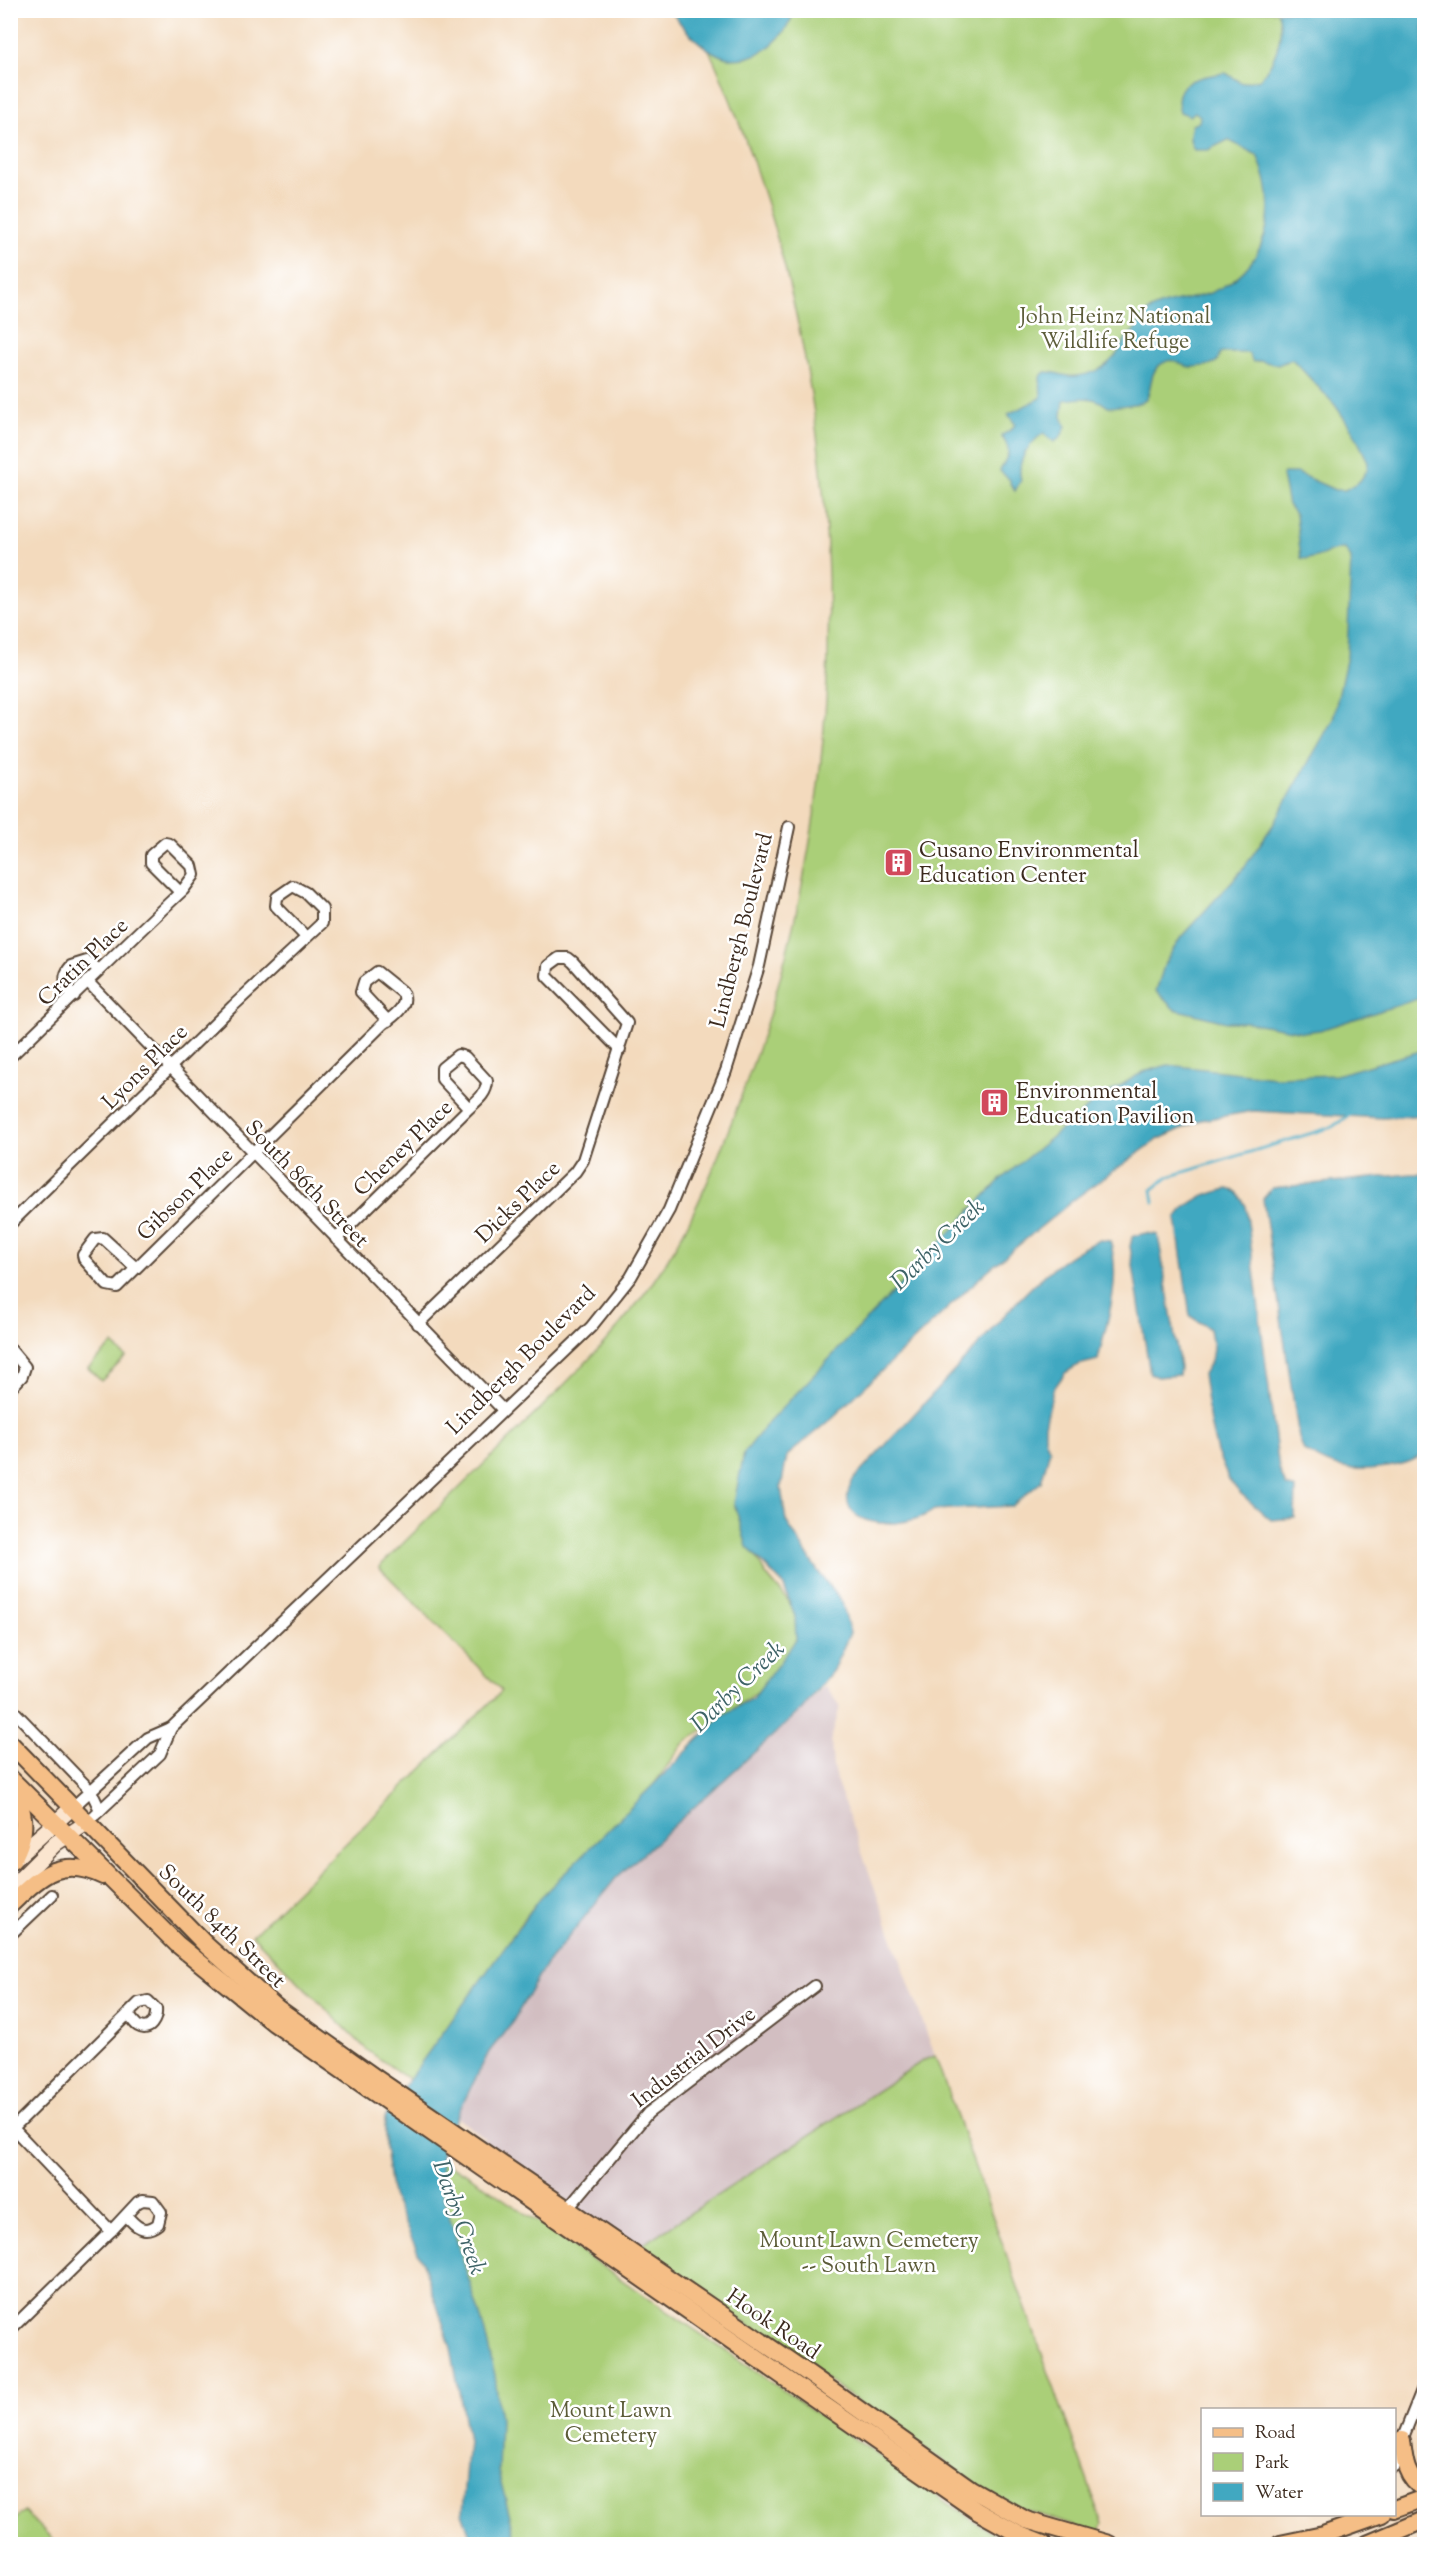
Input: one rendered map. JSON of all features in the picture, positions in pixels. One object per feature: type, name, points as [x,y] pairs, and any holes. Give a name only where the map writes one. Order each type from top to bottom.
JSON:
[{"type":"main road","name":"South 84th Street","points":[[10,1743],[230,1968],[373,2084]]},
{"type":"main road","name":"South 84th Street","points":[[11,1778],[177,1944],[222,1982],[274,2023],[373,2084],[424,2119]]},
{"type":"main road","points":[[11,1778],[24,1818],[21,1842],[11,1861]]},
{"type":"main road","name":"Lindbergh Boulevard","points":[[11,1861],[73,1807]]},
{"type":"main road","name":"Lindbergh Boulevard","points":[[10,1889],[57,1844],[88,1822]]},
{"type":"main road","points":[[10,1905],[40,1877],[57,1869],[70,1867],[85,1869],[114,1882]]},
{"type":"main road","name":"Hook Road","points":[[424,2119],[988,2500],[1026,2520],[1109,2544]]},
{"type":"main road","name":"Hook Road","points":[[562,2214],[977,2511],[1020,2535],[1043,2544]]},
{"type":"main road","points":[[1402,2440],[1407,2471],[1417,2484],[1425,2489]]},
{"type":"main road","points":[[1396,2510],[1425,2498]]},
{"type":"main road","points":[[1280,2544],[1323,2535],[1378,2516]]},
{"type":"main road","points":[[1367,2544],[1425,2520]]},
{"type":"street","name":"Lindbergh Boulevard","points":[[73,1807],[148,1738],[171,1728],[591,1327],[631,1277],[669,1210],[726,1071],[759,966],[789,827]]},
{"type":"street","name":"Cratin Place","points":[[10,1057],[74,996],[98,969],[180,892],[193,879],[194,870],[174,848],[165,843],[151,855],[151,862],[180,892]]},
{"type":"street","name":"Lyons Place","points":[[10,1224],[305,936],[322,923],[324,914],[322,909],[306,893],[293,886],[277,897],[276,906],[305,936]]},
{"type":"street","name":"Dicks Place","points":[[418,1324],[579,1167],[620,1050],[627,1027],[625,1018],[573,962],[568,958],[559,958],[549,966],[547,976],[620,1050]]},
{"type":"street","points":[[74,996],[65,983],[65,975],[71,966],[87,961],[98,969]]},
{"type":"street","name":"Gibson Place","points":[[136,1268],[103,1238],[94,1239],[83,1255],[84,1259],[111,1287],[117,1287],[388,1021],[403,1005],[405,997],[381,972],[374,973],[364,982],[361,992],[388,1021]]},
{"type":"street","name":"South 86th Street","points":[[87,981],[503,1410]]},
{"type":"street","name":"Cheney Place","points":[[336,1239],[469,1108],[483,1094],[487,1088],[487,1081],[465,1057],[458,1055],[442,1068],[441,1073],[446,1085],[469,1108]]},
{"type":"street","points":[[10,1349],[24,1367],[22,1376],[10,1389]]},
{"type":"street","points":[[10,1707],[91,1791],[100,1810]]},
{"type":"street","name":"Lindbergh Boulevard","points":[[88,1822],[160,1754],[171,1728]]},
{"type":"street","points":[[10,1935],[52,1895]]},
{"type":"street","name":"Industrial Drive","points":[[562,2214],[648,2113],[814,1986]]},
{"type":"street","points":[[111,2231],[12,2126],[128,2014]]},
{"type":"street","points":[[10,2330],[126,2215]]},
{"type":"street","points":[[1396,2462],[1402,2440],[1425,2385]]},
{"type":"shaded area","points":[[824,1685],[840,1706],[831,1740],[833,1768],[838,1786],[935,2056],[924,2060],[630,2252],[470,2142],[485,2138],[456,2117],[489,2052],[513,2021],[545,1966],[616,1878],[802,1709]]},
{"type":"green space","name":"John Heinz National Wildlife Refuge","points":[[691,11],[1424,11],[1424,1070],[1283,1082],[1005,1178],[970,1210],[961,1223],[747,1455],[741,1469],[739,1499],[750,1544],[770,1580],[790,1604],[803,1634],[767,1685],[683,1744],[631,1816],[612,1837],[535,1905],[518,1927],[482,1987],[414,2083],[367,2050],[252,1935],[502,1691],[379,1567],[596,1351],[632,1311],[676,1246],[709,1179],[745,1086],[786,954],[814,819],[827,681],[827,543],[813,405],[786,270],[745,138]]},
{"type":"green space","points":[[113,1344],[126,1357],[101,1381],[88,1368]]},
{"type":"green space","name":"Mount Lawn Cemetery -- South Lawn","points":[[935,2056],[1103,2524],[1099,2535],[1012,2505],[981,2487],[637,2248],[924,2060]]},
{"type":"green space","name":"Mount Lawn Cemetery","points":[[412,2149],[464,2172],[1008,2544],[502,2544]]},
{"type":"green space","points":[[24,2511],[56,2544],[11,2544],[11,2523]]},
{"type":"water","points":[[671,11],[794,11],[783,32],[765,50],[743,58],[731,58],[719,55],[698,42]]},
{"type":"water","points":[[1277,11],[1424,11],[1424,997],[1320,1030],[1303,1032],[1247,1022],[1226,1022],[1174,1009],[1156,991],[1165,963],[1181,937],[1243,869],[1273,825],[1333,719],[1347,656],[1351,558],[1345,549],[1339,549],[1312,558],[1301,558],[1296,515],[1288,505],[1282,476],[1284,473],[1297,473],[1335,490],[1345,490],[1360,481],[1367,470],[1368,462],[1353,431],[1335,405],[1292,359],[1278,365],[1261,361],[1253,362],[1248,353],[1221,353],[1215,363],[1205,366],[1191,367],[1175,361],[1165,362],[1154,371],[1148,395],[1140,403],[1108,407],[1093,399],[1064,400],[1062,416],[1066,427],[1060,438],[1054,442],[1044,433],[1029,447],[1022,459],[1021,480],[1015,491],[1010,480],[1000,471],[1008,454],[1007,446],[1001,436],[1012,429],[1015,424],[1008,414],[1041,398],[1040,377],[1045,372],[1072,376],[1098,370],[1115,357],[1127,336],[1134,331],[1148,312],[1161,305],[1210,293],[1230,282],[1246,269],[1257,253],[1265,235],[1268,196],[1257,155],[1228,140],[1208,150],[1194,150],[1190,141],[1190,132],[1192,125],[1199,122],[1200,116],[1195,112],[1190,116],[1180,112],[1178,101],[1179,93],[1184,86],[1198,78],[1226,73],[1242,83],[1260,79],[1271,64],[1280,38],[1280,20]]},
{"type":"water","points":[[1424,1050],[1424,1115],[1383,1118],[1253,1111],[1201,1120],[1157,1140],[1076,1198],[987,1271],[832,1418],[787,1456],[781,1487],[786,1521],[817,1570],[842,1602],[850,1633],[833,1670],[802,1709],[616,1878],[545,1966],[513,2021],[489,2052],[456,2117],[441,2155],[440,2186],[484,2329],[495,2375],[500,2420],[498,2471],[517,2544],[473,2544],[462,2513],[468,2440],[451,2348],[423,2263],[392,2196],[385,2147],[385,2118],[407,2082],[540,1898],[723,1715],[753,1698],[796,1640],[795,1617],[783,1584],[747,1547],[734,1503],[744,1453],[767,1424],[1001,1179],[1098,1099],[1143,1072],[1168,1065],[1276,1077],[1336,1075]]},
{"type":"water","points":[[1424,1174],[1424,1452],[1408,1462],[1385,1467],[1359,1469],[1335,1466],[1304,1451],[1299,1438],[1263,1199],[1272,1188]]},
{"type":"water","points":[[1228,1189],[1237,1192],[1246,1206],[1279,1469],[1286,1486],[1296,1489],[1295,1518],[1271,1520],[1239,1492],[1228,1478],[1217,1452],[1210,1423],[1203,1374],[1211,1361],[1213,1348],[1210,1329],[1190,1316],[1176,1219],[1191,1203]]},
{"type":"water","points":[[1146,1233],[1158,1235],[1180,1368],[1179,1375],[1157,1377],[1150,1374],[1130,1246],[1133,1236]]},
{"type":"water","points":[[1100,1240],[1110,1241],[1114,1286],[1098,1360],[1078,1365],[1065,1373],[1053,1390],[1045,1425],[1045,1439],[1050,1450],[1041,1482],[1012,1506],[934,1510],[922,1517],[906,1521],[873,1522],[860,1517],[850,1509],[848,1497],[853,1480],[1013,1306],[1062,1261]]},
{"type":"waterway","points":[[1154,1202],[1152,1190],[1168,1177],[1332,1127],[1353,1113]]},
{"type":"place","name":"Cusano Environmental Education Center","points":[[898,862]]},
{"type":"place","name":"Environmental Education Pavilion","points":[[995,1103]]},
{"type":"water label","name":"Darby Creek","points":[[937,1244]]},
{"type":"water label","name":"Darby Creek","points":[[737,1686]]},
{"type":"water label","name":"Darby Creek","points":[[460,2217]]}]
